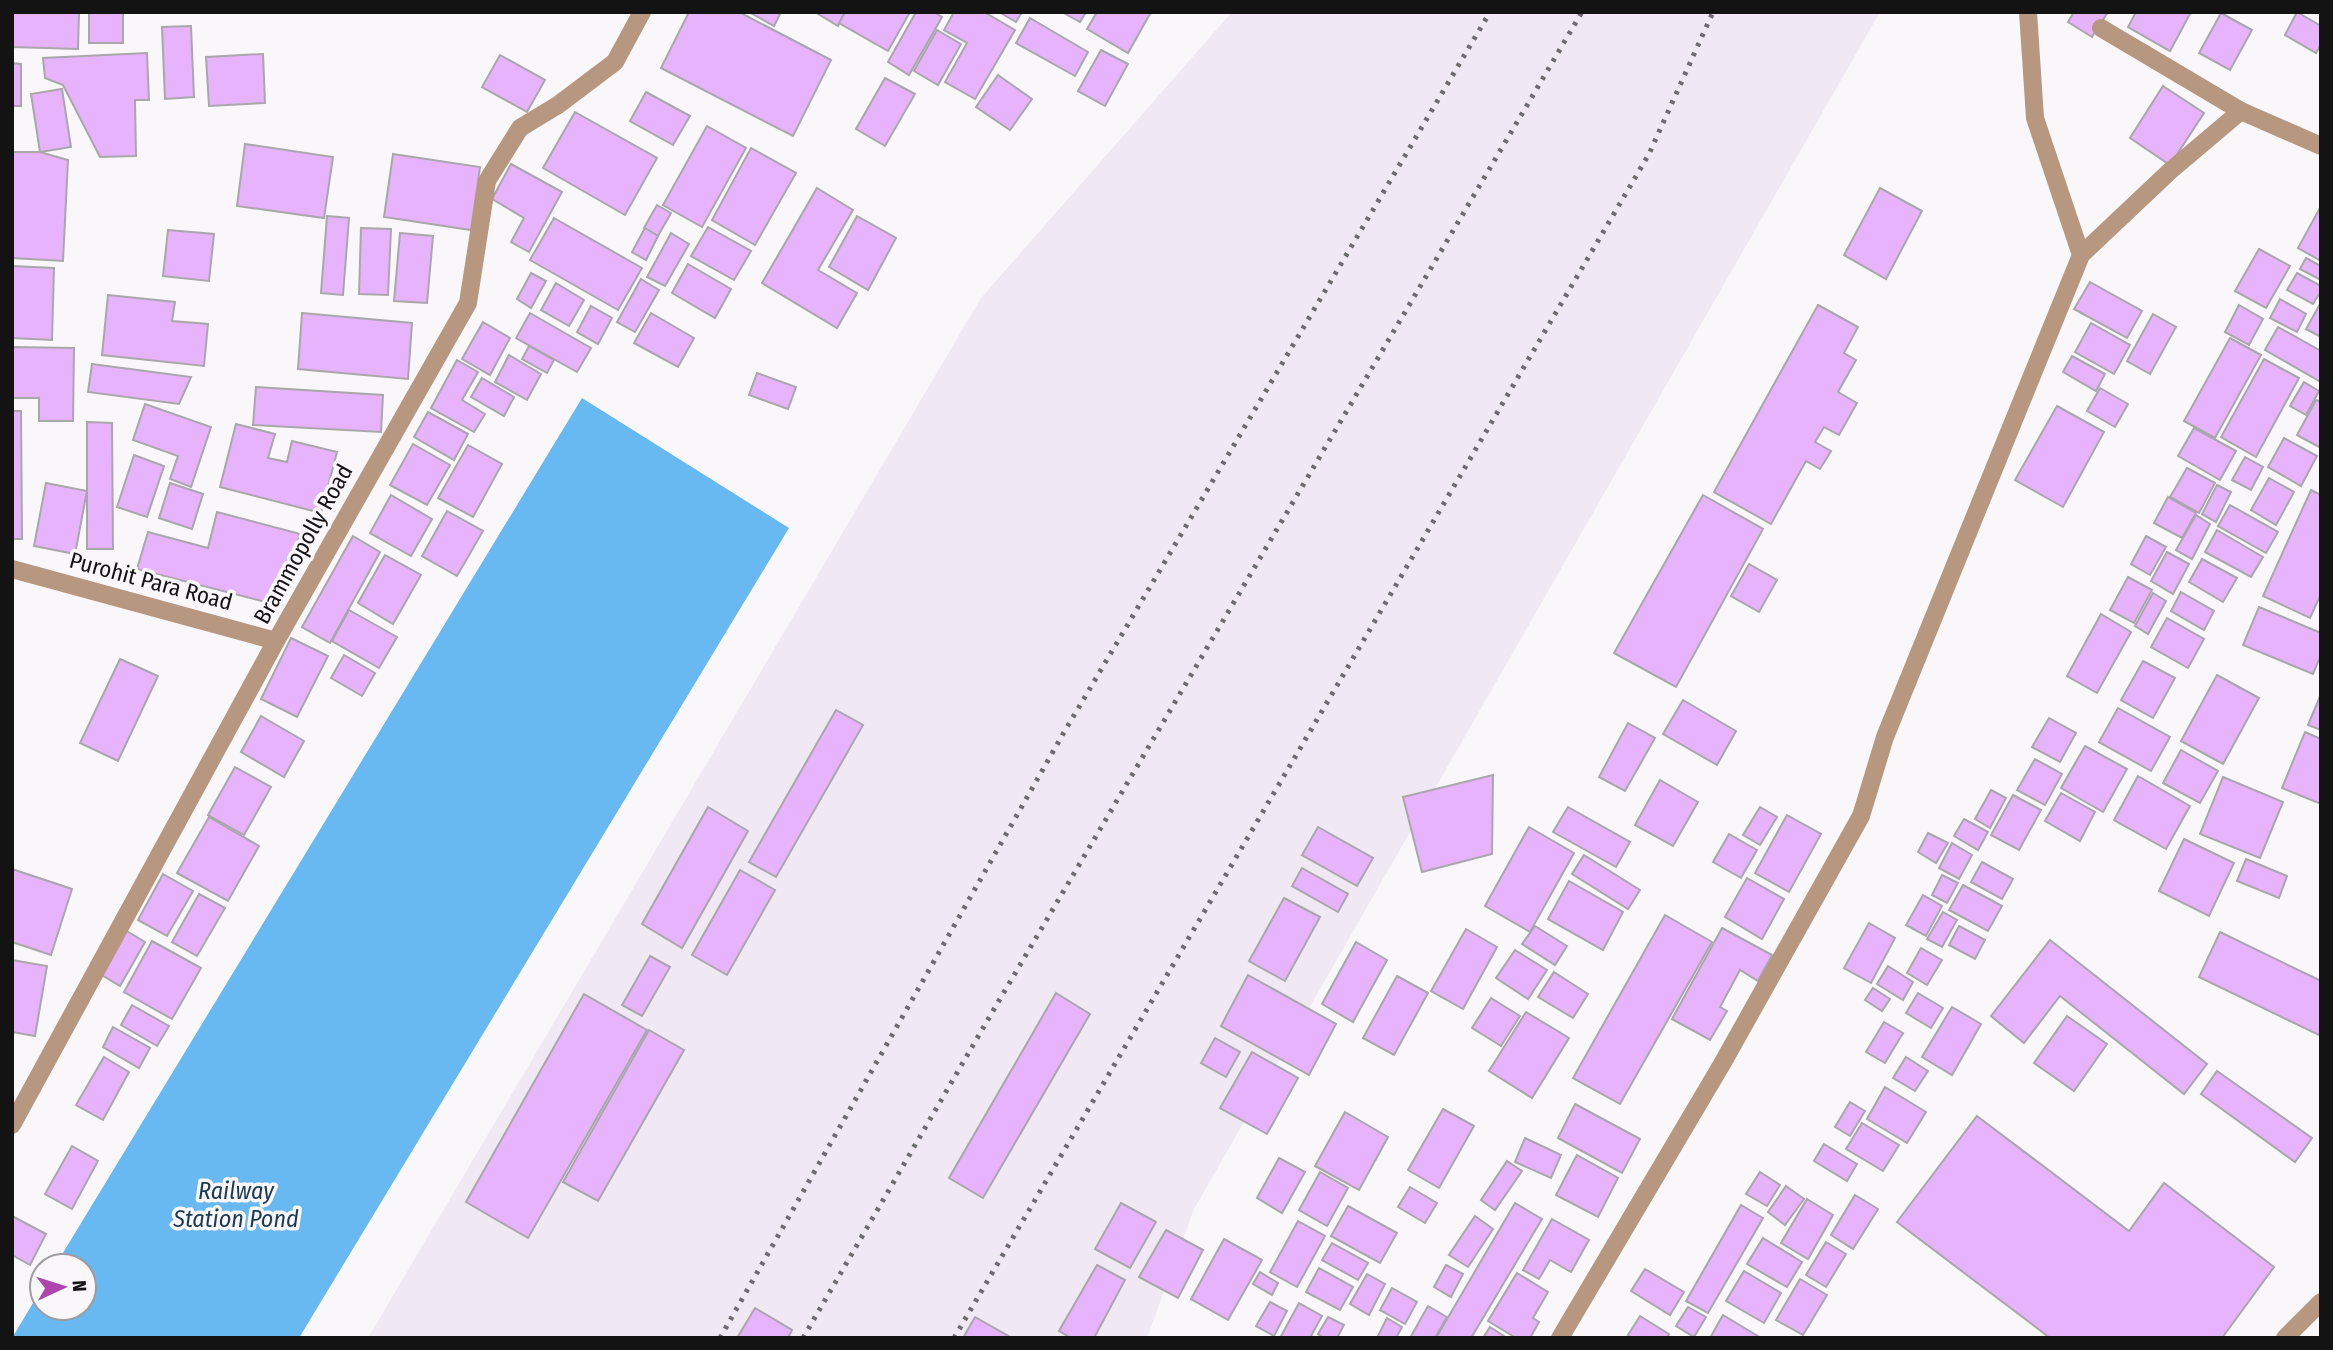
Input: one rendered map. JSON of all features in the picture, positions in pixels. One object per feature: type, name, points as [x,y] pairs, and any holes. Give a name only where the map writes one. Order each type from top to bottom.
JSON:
[{"type":"street","name":"Brammopolly Road","points":[[12,1125],[276,641],[467,303],[487,181],[520,128],[558,105],[615,62],[642,12]]},
{"type":"street","points":[[2028,12],[2035,117],[2081,255]]},
{"type":"street","points":[[2101,28],[2241,111],[2321,146]]},
{"type":"street","points":[[1559,1338],[1728,1052],[1861,816],[1885,737],[2081,255],[2170,171],[2241,111]]},
{"type":"street","name":"Purohit Para Road","points":[[12,569],[276,641]]},
{"type":"street","points":[[2285,1338],[2321,1302]]},
{"type":"shaded area","points":[[1232,12],[1880,12],[1194,1209],[1147,1338],[368,1338],[981,298]]},
{"type":"water","name":"Railway Station Pond","points":[[582,398],[789,528],[299,1338],[12,1338],[28,1311],[28,1322],[98,1322],[98,1252],[64,1252]]},
{"type":"building","points":[[12,12],[79,12],[78,49],[12,47]]},
{"type":"building","points":[[89,12],[123,12],[123,43],[89,43]]},
{"type":"building","points":[[689,12],[739,12],[831,60],[793,136],[661,68]]},
{"type":"building","points":[[749,12],[781,12],[774,26]]},
{"type":"building","points":[[815,12],[845,12],[838,26]]},
{"type":"building","points":[[845,12],[910,12],[888,51],[839,23]]},
{"type":"building","points":[[916,12],[934,12],[942,17],[909,75],[888,62]]},
{"type":"building","points":[[954,12],[984,12],[1015,30],[975,99],[945,82],[967,43],[944,30]]},
{"type":"building","points":[[999,12],[1022,12],[1016,22]]},
{"type":"building","points":[[1062,12],[1086,12],[1080,22]]},
{"type":"building","points":[[1097,12],[1151,12],[1128,53],[1087,29]]},
{"type":"building","points":[[2074,12],[2108,12],[2092,37],[2068,22]]},
{"type":"building","points":[[2136,12],[2191,12],[2170,51],[2128,27]]},
{"type":"building","points":[[2297,12],[2321,26],[2321,44],[2316,53],[2285,35]]},
{"type":"building","points":[[2221,13],[2252,30],[2230,70],[2199,53]]},
{"type":"building","points":[[1030,18],[1088,52],[1075,76],[1016,43]]},
{"type":"building","points":[[191,26],[194,97],[165,99],[162,27]]},
{"type":"building","points":[[937,30],[961,44],[938,85],[914,71]]},
{"type":"building","points":[[1101,50],[1128,64],[1105,106],[1078,91]]},
{"type":"building","points":[[147,53],[149,100],[135,100],[136,156],[100,157],[63,85],[45,78],[43,58]]},
{"type":"building","points":[[263,54],[265,103],[209,106],[206,57]]},
{"type":"building","points":[[500,55],[545,80],[527,112],[482,87]]},
{"type":"building","points":[[12,63],[21,64],[21,106],[12,106]]},
{"type":"building","points":[[998,75],[1032,99],[1010,130],[976,107]]},
{"type":"building","points":[[885,78],[915,94],[885,146],[856,129]]},
{"type":"building","points":[[2163,86],[2204,113],[2170,165],[2130,138]]},
{"type":"building","points":[[62,89],[71,147],[40,152],[31,94]]},
{"type":"building","points":[[646,92],[690,116],[673,145],[630,121]]},
{"type":"building","points":[[575,112],[657,158],[625,215],[543,168]]},
{"type":"building","points":[[707,126],[746,148],[702,227],[663,205]]},
{"type":"building","points":[[245,144],[333,157],[324,218],[237,206]]},
{"type":"building","points":[[751,148],[796,173],[755,245],[712,220]]},
{"type":"building","points":[[12,152],[40,152],[68,160],[63,261],[12,258]]},
{"type":"building","points":[[393,154],[480,167],[471,230],[384,217]]},
{"type":"building","points":[[511,164],[562,192],[529,252],[511,242],[524,218],[492,199]]},
{"type":"building","points":[[817,188],[853,210],[818,270],[857,293],[837,328],[762,283]]},
{"type":"building","points":[[1880,188],[1922,211],[1886,279],[1844,255]]},
{"type":"building","points":[[657,205],[671,213],[658,236],[644,228]]},
{"type":"building","points":[[2321,206],[2321,261],[2298,248]]},
{"type":"building","points":[[327,216],[349,218],[343,295],[321,293]]},
{"type":"building","points":[[857,216],[896,238],[868,290],[829,267]]},
{"type":"building","points":[[554,218],[642,268],[618,310],[530,260]]},
{"type":"building","points":[[708,227],[751,251],[734,280],[691,256]]},
{"type":"building","points":[[361,228],[391,229],[388,295],[359,294]]},
{"type":"building","points":[[645,228],[658,236],[646,260],[632,252]]},
{"type":"building","points":[[168,230],[214,234],[209,281],[163,276]]},
{"type":"building","points":[[400,233],[433,236],[427,303],[394,301]]},
{"type":"building","points":[[671,233],[689,244],[665,286],[647,277]]},
{"type":"building","points":[[2259,249],[2290,266],[2266,308],[2235,291]]},
{"type":"building","points":[[2306,258],[2321,266],[2321,280],[2300,269]]},
{"type":"building","points":[[688,264],[731,289],[715,318],[672,293]]},
{"type":"building","points":[[12,266],[54,268],[52,340],[12,338]]},
{"type":"building","points":[[531,273],[546,281],[531,308],[517,299]]},
{"type":"building","points":[[2297,273],[2321,286],[2313,304],[2287,290]]},
{"type":"building","points":[[641,279],[659,290],[635,332],[617,322]]},
{"type":"building","points":[[2090,282],[2142,311],[2127,338],[2074,309]]},
{"type":"building","points":[[556,283],[584,300],[569,326],[541,310]]},
{"type":"building","points":[[108,295],[175,302],[172,321],[208,324],[204,366],[102,355]]},
{"type":"building","points":[[2280,299],[2306,314],[2297,332],[2270,318]]},
{"type":"building","points":[[2321,304],[2321,337],[2306,329]]},
{"type":"building","points":[[1818,305],[1858,327],[1844,353],[1856,360],[1838,392],[1857,403],[1839,435],[1824,427],[1815,442],[1831,451],[1820,469],[1806,461],[1771,524],[1714,492]]},
{"type":"building","points":[[2239,305],[2263,319],[2249,345],[2225,332]]},
{"type":"building","points":[[591,306],[612,318],[598,344],[577,332]]},
{"type":"building","points":[[302,313],[412,323],[408,379],[298,369]]},
{"type":"building","points":[[530,313],[591,348],[577,372],[516,338]]},
{"type":"building","points":[[651,313],[694,338],[678,367],[634,343]]},
{"type":"building","points":[[2153,314],[2176,327],[2150,374],[2127,361]]},
{"type":"building","points":[[483,322],[510,338],[490,375],[462,359]]},
{"type":"building","points":[[2091,323],[2130,345],[2114,374],[2075,352]]},
{"type":"building","points":[[2278,327],[2321,351],[2321,382],[2265,350]]},
{"type":"building","points":[[2230,338],[2261,355],[2215,438],[2184,421]]},
{"type":"building","points":[[529,346],[554,360],[547,373],[522,359]]},
{"type":"building","points":[[12,347],[74,348],[73,421],[39,421],[39,398],[12,398]]},
{"type":"building","points":[[509,355],[541,374],[527,400],[495,382]]},
{"type":"building","points":[[2072,356],[2105,374],[2096,391],[2063,372]]},
{"type":"building","points":[[2264,359],[2299,378],[2256,457],[2221,437]]},
{"type":"building","points":[[457,360],[478,372],[462,400],[485,414],[474,432],[431,408]]},
{"type":"building","points":[[92,364],[191,377],[179,404],[88,392]]},
{"type":"building","points":[[757,373],[796,387],[788,409],[749,395]]},
{"type":"building","points":[[482,378],[514,397],[504,416],[471,397]]},
{"type":"building","points":[[2304,382],[2319,391],[2306,415],[2290,406]]},
{"type":"building","points":[[256,387],[383,395],[381,432],[253,425]]},
{"type":"building","points":[[2100,388],[2128,404],[2115,427],[2087,411]]},
{"type":"building","points":[[2316,400],[2321,402],[2321,448],[2297,435]]},
{"type":"building","points":[[145,404],[211,427],[191,487],[170,479],[178,456],[133,440]]},
{"type":"building","points":[[2057,406],[2104,432],[2063,507],[2015,480]]},
{"type":"building","points":[[12,411],[21,411],[22,539],[12,539]]},
{"type":"building","points":[[428,412],[468,434],[454,460],[414,437]]},
{"type":"building","points":[[87,422],[112,423],[113,549],[87,549]]},
{"type":"building","points":[[236,424],[275,434],[268,458],[287,462],[292,441],[337,452],[321,513],[220,487]]},
{"type":"building","points":[[2194,428],[2236,451],[2220,480],[2178,456]]},
{"type":"building","points":[[2284,438],[2317,456],[2301,486],[2268,467]]},
{"type":"building","points":[[413,444],[450,465],[427,505],[390,485]]},
{"type":"building","points":[[468,445],[502,464],[473,517],[438,498]]},
{"type":"building","points":[[134,455],[164,466],[147,517],[117,507]]},
{"type":"building","points":[[2245,457],[2263,467],[2251,490],[2232,480]]},
{"type":"building","points":[[2187,468],[2215,483],[2199,513],[2170,497]]},
{"type":"building","points":[[2269,478],[2294,492],[2276,525],[2251,510]]},
{"type":"building","points":[[46,483],[87,491],[75,554],[34,546]]},
{"type":"building","points":[[170,483],[203,494],[192,529],[159,518]]},
{"type":"building","points":[[2217,485],[2231,492],[2216,522],[2202,514]]},
{"type":"building","points":[[2311,490],[2321,495],[2321,594],[2310,618],[2263,596]]},
{"type":"building","points":[[391,495],[432,519],[411,556],[370,533]]},
{"type":"building","points":[[1703,495],[1763,529],[1676,687],[1614,653]]},
{"type":"building","points":[[2168,497],[2196,513],[2182,538],[2154,523]]},
{"type":"building","points":[[2230,505],[2278,532],[2266,553],[2218,526]]},
{"type":"building","points":[[447,511],[483,531],[457,576],[422,556]]},
{"type":"building","points":[[217,512],[300,534],[281,606],[137,569],[148,532],[208,548]]},
{"type":"building","points":[[2196,515],[2210,524],[2192,559],[2176,550]]},
{"type":"building","points":[[2217,530],[2263,557],[2251,577],[2205,552]]},
{"type":"building","points":[[353,536],[380,552],[330,643],[302,627]]},
{"type":"building","points":[[2146,536],[2166,547],[2150,575],[2131,564]]},
{"type":"building","points":[[2167,552],[2189,564],[2173,594],[2151,581]]},
{"type":"building","points":[[385,555],[421,575],[393,624],[358,603]]},
{"type":"building","points":[[2202,559],[2237,578],[2223,602],[2189,582]]},
{"type":"building","points":[[1749,564],[1777,580],[1759,612],[1731,596]]},
{"type":"building","points":[[2128,577],[2152,590],[2134,623],[2110,610]]},
{"type":"building","points":[[2181,592],[2214,611],[2204,630],[2171,611]]},
{"type":"building","points":[[2153,593],[2166,601],[2148,634],[2135,626]]},
{"type":"building","points":[[2259,607],[2321,633],[2321,655],[2313,674],[2243,645]]},
{"type":"building","points":[[349,610],[397,637],[379,668],[332,641]]},
{"type":"building","points":[[2101,614],[2131,632],[2097,693],[2067,676]]},
{"type":"building","points":[[2167,618],[2204,639],[2188,668],[2151,647]]},
{"type":"building","points":[[291,638],[328,656],[297,717],[261,699]]},
{"type":"building","points":[[344,655],[375,673],[362,696],[331,678]]},
{"type":"building","points":[[120,659],[158,676],[118,761],[80,743]]},
{"type":"building","points":[[2143,661],[2175,678],[2153,718],[2121,700]]},
{"type":"building","points":[[2217,675],[2259,698],[2223,764],[2181,741]]},
{"type":"building","points":[[2321,694],[2321,730],[2308,725]]},
{"type":"building","points":[[1683,700],[1736,731],[1717,765],[1663,734]]},
{"type":"building","points":[[2118,708],[2170,737],[2151,771],[2099,742]]},
{"type":"building","points":[[836,710],[863,725],[776,877],[749,862]]},
{"type":"building","points":[[261,716],[304,741],[284,777],[241,752]]},
{"type":"building","points":[[2049,718],[2076,733],[2060,762],[2032,747]]},
{"type":"building","points":[[1628,723],[1655,738],[1625,791],[1599,777]]},
{"type":"building","points":[[2305,732],[2321,739],[2321,804],[2282,788]]},
{"type":"building","points":[[2085,746],[2127,769],[2103,812],[2061,788]]},
{"type":"building","points":[[2181,750],[2218,771],[2200,803],[2163,783]]},
{"type":"building","points":[[2035,759],[2062,774],[2045,805],[2017,790]]},
{"type":"building","points":[[235,767],[271,787],[244,835],[208,815]]},
{"type":"building","points":[[1493,775],[1492,854],[1422,872],[1403,797]]},
{"type":"building","points":[[2138,776],[2190,806],[2166,849],[2114,820]]},
{"type":"building","points":[[2223,777],[2283,802],[2260,858],[2200,834]]},
{"type":"building","points":[[1660,780],[1698,802],[1673,846],[1635,825]]},
{"type":"building","points":[[1991,790],[2006,798],[1990,828],[1975,819]]},
{"type":"building","points":[[2061,793],[2095,812],[2080,841],[2045,821]]},
{"type":"building","points":[[2013,795],[2041,810],[2019,850],[1991,835]]},
{"type":"building","points":[[708,807],[748,831],[682,948],[642,924]]},
{"type":"building","points":[[1568,807],[1630,842],[1616,867],[1553,832]]},
{"type":"building","points":[[1760,807],[1777,817],[1760,845],[1743,835]]},
{"type":"building","points":[[1787,815],[1821,834],[1789,892],[1755,873]]},
{"type":"building","points":[[209,817],[259,846],[228,901],[177,873]]},
{"type":"building","points":[[1964,819],[1988,832],[1978,850],[1954,836]]},
{"type":"building","points":[[1318,827],[1373,858],[1357,886],[1302,855]]},
{"type":"building","points":[[1529,827],[1574,853],[1530,932],[1485,906]]},
{"type":"building","points":[[1928,833],[1948,843],[1936,863],[1918,852]]},
{"type":"building","points":[[1729,834],[1757,850],[1741,878],[1713,862]]},
{"type":"building","points":[[2184,839],[2234,863],[2209,916],[2159,891]]},
{"type":"building","points":[[1952,843],[1972,855],[1959,879],[1939,868]]},
{"type":"building","points":[[1584,855],[1640,890],[1628,909],[1572,874]]},
{"type":"building","points":[[2246,859],[2287,876],[2279,898],[2237,881]]},
{"type":"building","points":[[1982,862],[2013,879],[2002,899],[1971,882]]},
{"type":"building","points":[[1302,868],[1348,894],[1338,912],[1292,886]]},
{"type":"building","points":[[12,869],[72,889],[51,955],[12,942]]},
{"type":"building","points":[[740,870],[775,890],[727,975],[692,955]]},
{"type":"building","points":[[163,874],[193,891],[167,936],[138,920]]},
{"type":"building","points":[[1942,875],[1958,883],[1947,903],[1932,895]]},
{"type":"building","points":[[1747,878],[1784,899],[1762,939],[1725,917]]},
{"type":"building","points":[[1569,881],[1623,912],[1603,950],[1548,919]]},
{"type":"building","points":[[1963,885],[2002,906],[1988,931],[1949,910]]},
{"type":"building","points":[[199,894],[225,908],[197,956],[172,942]]},
{"type":"building","points":[[1923,895],[1942,906],[1926,936],[1906,925]]},
{"type":"building","points":[[1284,898],[1320,917],[1285,981],[1249,961]]},
{"type":"building","points":[[1943,912],[1957,920],[1942,947],[1927,939]]},
{"type":"building","points":[[1665,915],[1712,942],[1620,1104],[1573,1078]]},
{"type":"building","points":[[1869,923],[1895,938],[1871,983],[1844,968]]},
{"type":"building","points":[[1535,926],[1567,946],[1555,965],[1522,944]]},
{"type":"building","points":[[1959,926],[1985,940],[1975,959],[1949,945]]},
{"type":"building","points":[[120,927],[145,942],[120,986],[95,971]]},
{"type":"building","points":[[1722,928],[1772,955],[1758,981],[1740,970],[1720,1007],[1727,1011],[1710,1040],[1672,1019]]},
{"type":"building","points":[[1466,929],[1497,947],[1463,1009],[1431,991]]},
{"type":"building","points":[[2220,932],[2321,981],[2321,1036],[2199,977]]},
{"type":"building","points":[[2050,940],[2207,1064],[2184,1094],[2060,996],[2024,1043],[1991,1016]]},
{"type":"building","points":[[152,941],[201,968],[172,1019],[124,992]]},
{"type":"building","points":[[1356,942],[1387,960],[1353,1022],[1322,1004]]},
{"type":"building","points":[[1921,948],[1942,960],[1927,985],[1907,973]]},
{"type":"building","points":[[1515,950],[1547,970],[1528,999],[1496,978]]},
{"type":"building","points":[[650,956],[670,967],[642,1016],[622,1005]]},
{"type":"building","points":[[12,960],[47,966],[35,1036],[12,1032]]},
{"type":"building","points":[[1888,966],[1913,982],[1903,1000],[1877,984]]},
{"type":"building","points":[[1554,972],[1588,994],[1573,1018],[1538,997]]},
{"type":"building","points":[[1248,975],[1336,1024],[1309,1075],[1221,1026]]},
{"type":"building","points":[[1397,976],[1428,993],[1394,1055],[1363,1038]]},
{"type":"building","points":[[1873,988],[1890,999],[1882,1011],[1865,1000]]},
{"type":"building","points":[[1056,993],[1090,1014],[983,1198],[949,1178]]},
{"type":"building","points":[[1918,993],[1943,1008],[1931,1028],[1906,1013]]},
{"type":"building","points":[[584,994],[647,1030],[528,1238],[466,1202]]},
{"type":"building","points":[[1491,998],[1520,1016],[1501,1046],[1472,1028]]},
{"type":"building","points":[[132,1005],[169,1026],[157,1046],[121,1025]]},
{"type":"building","points":[[1952,1007],[1981,1024],[1952,1075],[1922,1057]]},
{"type":"building","points":[[1526,1012],[1569,1038],[1532,1098],[1489,1071]]},
{"type":"building","points":[[2067,1016],[2107,1044],[2074,1091],[2034,1063]]},
{"type":"building","points":[[1884,1022],[1903,1033],[1885,1063],[1866,1052]]},
{"type":"building","points":[[113,1027],[150,1048],[139,1068],[103,1047]]},
{"type":"building","points":[[649,1030],[684,1050],[598,1201],[563,1182]]},
{"type":"building","points":[[1215,1038],[1240,1052],[1226,1077],[1201,1063]]},
{"type":"building","points":[[1252,1052],[1298,1078],[1267,1134],[1220,1108]]},
{"type":"building","points":[[104,1057],[129,1072],[103,1120],[76,1105]]},
{"type":"building","points":[[1906,1057],[1928,1071],[1915,1091],[1893,1078]]},
{"type":"building","points":[[2217,1071],[2312,1138],[2295,1162],[2201,1094]]},
{"type":"building","points":[[1885,1087],[1926,1112],[1907,1143],[1867,1119]]},
{"type":"building","points":[[1850,1102],[1865,1111],[1850,1136],[1835,1127]]},
{"type":"building","points":[[1575,1104],[1640,1139],[1622,1173],[1558,1138]]},
{"type":"building","points":[[1443,1109],[1474,1126],[1439,1188],[1408,1170]]},
{"type":"building","points":[[1345,1112],[1388,1137],[1359,1190],[1315,1166]]},
{"type":"building","points":[[1977,1116],[2129,1231],[2164,1183],[2274,1267],[2222,1338],[2050,1338],[1897,1222]]},
{"type":"building","points":[[1862,1123],[1899,1145],[1883,1171],[1846,1149]]},
{"type":"building","points":[[1525,1138],[1561,1155],[1551,1178],[1515,1162]]},
{"type":"building","points":[[1824,1144],[1857,1164],[1847,1181],[1814,1161]]},
{"type":"building","points":[[72,1146],[98,1161],[72,1209],[45,1194]]},
{"type":"building","points":[[1577,1155],[1618,1178],[1598,1217],[1556,1195]]},
{"type":"building","points":[[1279,1158],[1305,1172],[1282,1213],[1257,1198]]},
{"type":"building","points":[[1507,1161],[1522,1171],[1495,1210],[1481,1200]]},
{"type":"building","points":[[1320,1172],[1348,1188],[1327,1226],[1299,1210]]},
{"type":"building","points":[[1760,1172],[1780,1185],[1767,1206],[1746,1194]]},
{"type":"building","points":[[1786,1186],[1804,1199],[1785,1225],[1768,1212]]},
{"type":"building","points":[[1410,1187],[1437,1203],[1425,1223],[1398,1207]]},
{"type":"building","points":[[1855,1195],[1878,1209],[1853,1249],[1831,1235]]},
{"type":"building","points":[[1807,1199],[1833,1215],[1808,1259],[1781,1243]]},
{"type":"building","points":[[1121,1203],[1156,1222],[1130,1268],[1095,1249]]},
{"type":"building","points":[[1515,1203],[1542,1219],[1471,1338],[1436,1338]]},
{"type":"building","points":[[1741,1205],[1763,1218],[1708,1313],[1686,1301]]},
{"type":"building","points":[[1348,1206],[1397,1233],[1380,1263],[1331,1236]]},
{"type":"building","points":[[12,1216],[46,1234],[37,1252],[28,1252],[28,1264],[12,1255]]},
{"type":"building","points":[[1475,1216],[1493,1229],[1468,1267],[1449,1255]]},
{"type":"building","points":[[1552,1219],[1589,1240],[1571,1272],[1550,1260],[1539,1279],[1523,1270]]},
{"type":"building","points":[[1298,1221],[1325,1236],[1297,1287],[1270,1272]]},
{"type":"building","points":[[1166,1230],[1203,1250],[1178,1298],[1139,1277]]},
{"type":"building","points":[[1763,1238],[1802,1262],[1787,1287],[1747,1264]]},
{"type":"building","points":[[1224,1239],[1262,1260],[1228,1320],[1191,1299]]},
{"type":"building","points":[[1826,1242],[1846,1254],[1826,1287],[1806,1275]]},
{"type":"building","points":[[1332,1243],[1368,1263],[1358,1280],[1322,1260]]},
{"type":"building","points":[[1097,1265],[1125,1280],[1094,1338],[1071,1338],[1059,1331]]},
{"type":"building","points":[[1446,1265],[1463,1274],[1451,1297],[1434,1287]]},
{"type":"building","points":[[1319,1268],[1353,1287],[1340,1310],[1306,1292]]},
{"type":"building","points":[[1645,1269],[1684,1292],[1670,1315],[1631,1291]]},
{"type":"building","points":[[1744,1271],[1781,1293],[1764,1323],[1726,1301]]},
{"type":"building","points":[[1260,1272],[1278,1283],[1272,1295],[1253,1284]]},
{"type":"building","points":[[1517,1273],[1548,1292],[1533,1318],[1539,1322],[1530,1338],[1516,1338],[1488,1321]]},
{"type":"building","points":[[1367,1274],[1385,1284],[1369,1315],[1350,1304]]},
{"type":"building","points":[[1800,1279],[1827,1295],[1803,1335],[1776,1320]]},
{"type":"building","points":[[1392,1288],[1417,1302],[1405,1324],[1380,1310]]},
{"type":"building","points":[[1270,1302],[1287,1311],[1274,1336],[1256,1326]]},
{"type":"building","points":[[1299,1303],[1322,1316],[1310,1338],[1280,1338]]},
{"type":"building","points":[[1428,1306],[1447,1317],[1435,1338],[1410,1338]]},
{"type":"building","points":[[1688,1307],[1706,1317],[1694,1337],[1676,1326]]},
{"type":"building","points":[[755,1308],[792,1330],[788,1338],[737,1338]]},
{"type":"building","points":[[1723,1315],[1761,1338],[1710,1338]]},
{"type":"building","points":[[1640,1316],[1669,1334],[1667,1338],[1632,1338],[1628,1335]]},
{"type":"building","points":[[975,1317],[1012,1338],[963,1338]]},
{"type":"building","points":[[1328,1317],[1344,1325],[1337,1338],[1324,1338],[1318,1334]]},
{"type":"building","points":[[1387,1318],[1402,1327],[1396,1338],[1377,1338]]},
{"type":"building","points":[[1490,1327],[1507,1338],[1483,1338]]},
{"type":"railway","points":[[720,1338],[1063,734],[1490,12]]},
{"type":"railway","points":[[803,1338],[1582,12]]},
{"type":"railway","points":[[954,1338],[1649,154],[1713,12]]}]
